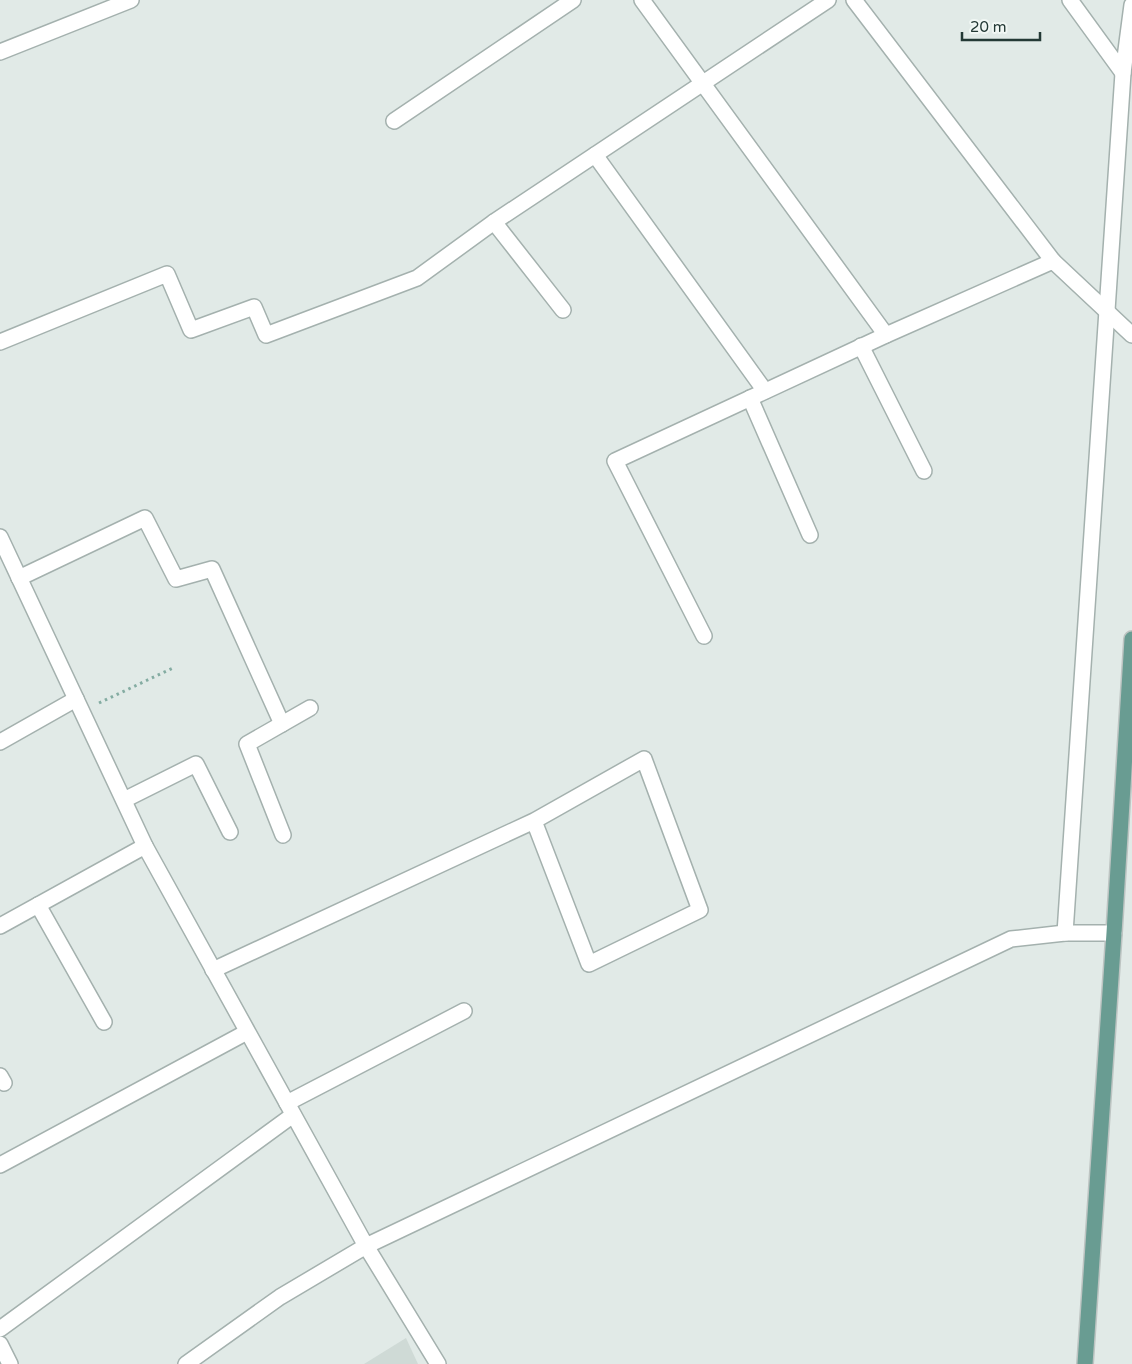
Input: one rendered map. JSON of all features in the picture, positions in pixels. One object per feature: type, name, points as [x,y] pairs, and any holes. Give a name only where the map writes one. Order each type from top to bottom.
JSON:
[{"type":"main road","points":[[1085,1364],[1132,639]]},
{"type":"street","points":[[0,52],[132,0]]},
{"type":"street","points":[[394,121],[573,0]]},
{"type":"street","points":[[642,0],[886,335]]},
{"type":"street","points":[[0,342],[167,274],[191,330],[254,307],[266,335],[417,278],[494,222],[828,0]]},
{"type":"street","points":[[854,0],[1053,261],[1132,335]]},
{"type":"street","points":[[1070,0],[1123,73]]},
{"type":"street","points":[[1066,933],[1123,73],[1132,5]]},
{"type":"street","points":[[595,155],[765,391]]},
{"type":"street","points":[[494,222],[563,310]]},
{"type":"street","points":[[704,636],[615,461],[886,335],[1053,261]]},
{"type":"street","points":[[862,346],[924,470]]},
{"type":"street","points":[[750,398],[810,535]]},
{"type":"street","points":[[19,578],[145,518],[176,579],[212,569],[282,724]]},
{"type":"street","points":[[0,537],[145,846],[366,1246],[438,1364]]},
{"type":"street","points":[[0,742],[78,706]]},
{"type":"street","points":[[284,835],[247,744],[310,708]]},
{"type":"street","points":[[213,970],[534,821],[644,759],[700,910],[589,964],[534,821]]},
{"type":"street","points":[[124,800],[196,764],[230,832]]},
{"type":"street","points":[[0,926],[145,846]]},
{"type":"street","points":[[38,905],[104,1022]]},
{"type":"street","points":[[186,1364],[280,1296],[366,1246],[1010,939],[1066,933],[1114,933]]},
{"type":"street","points":[[0,1329],[290,1109],[464,1011]]},
{"type":"street","points":[[0,1165],[247,1032]]},
{"type":"street","points":[[0,1344],[10,1364]]},
{"type":"path","points":[[78,706],[176,667]]},
{"type":"shaded area","points":[[406,1338],[418,1364],[364,1364]]}]
